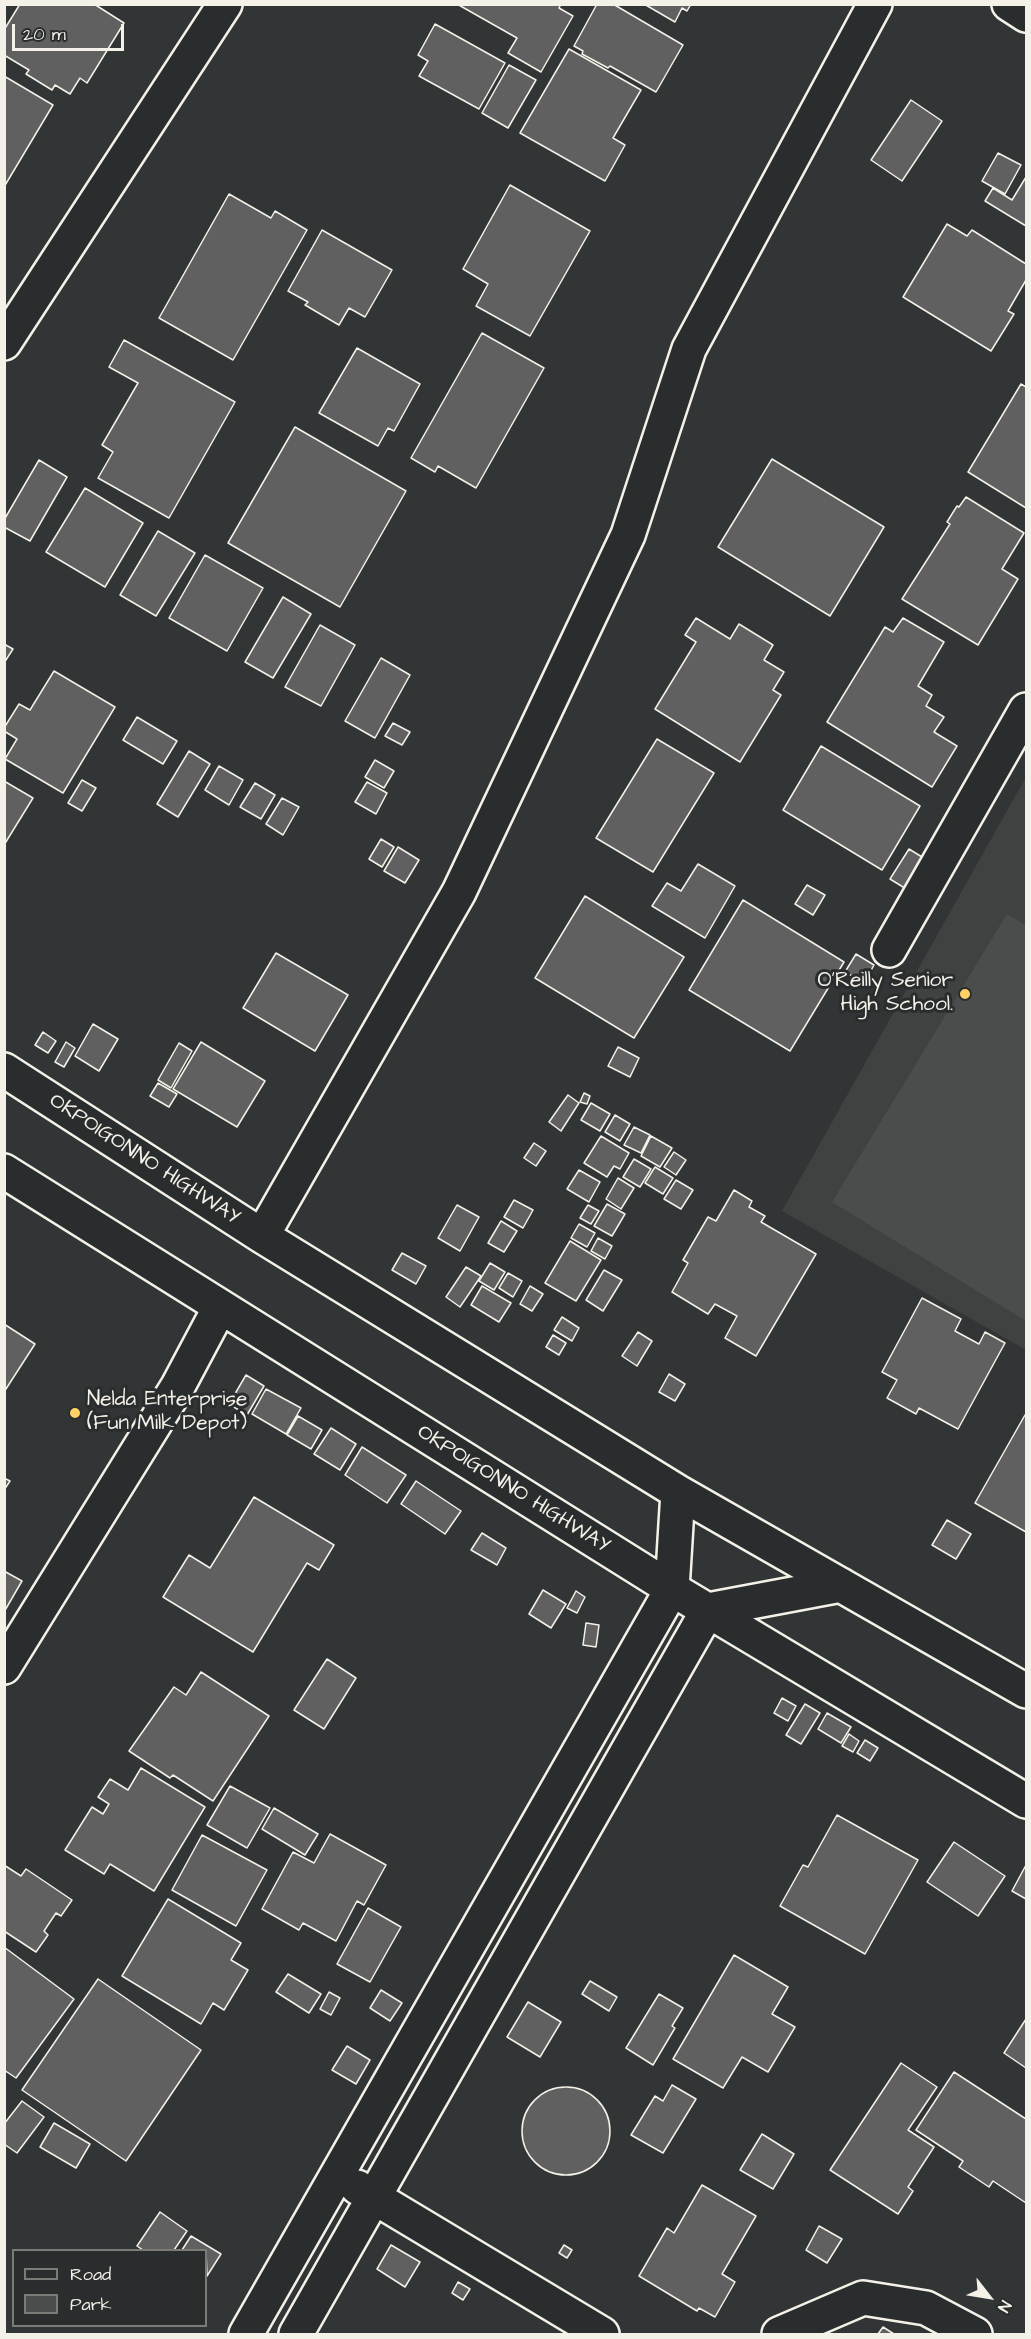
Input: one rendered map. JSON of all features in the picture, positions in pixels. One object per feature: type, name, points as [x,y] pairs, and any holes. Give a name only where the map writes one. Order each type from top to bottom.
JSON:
[{"type":"street","points":[[4,343],[225,4]]},
{"type":"street","points":[[262,1236],[459,892],[628,535],[689,349],[875,4]]},
{"type":"street","points":[[1010,4],[1026,15]]},
{"type":"street","points":[[889,950],[1026,710]]},
{"type":"street","name":"OKPOIGONNO HIGHWAY","points":[[4,1070],[262,1236],[678,1491],[1026,1691]]},
{"type":"street","name":"OKPOIGONNO HIGHWAY","points":[[4,1172],[672,1589],[1026,1801]]},
{"type":"street","points":[[4,1667],[178,1386],[220,1307]]},
{"type":"street","points":[[246,2334],[672,1589],[678,1491]]},
{"type":"street","points":[[296,2334],[708,1610],[841,1585]]},
{"type":"street","points":[[336,2176],[375,2197],[602,2334]]},
{"type":"street","points":[[779,2334],[863,2298],[926,2308],[975,2334]]},
{"type":"shaded area","name":"O'Reilly Senior High School.","points":[[1026,777],[1026,1350],[782,1211]]},
{"type":"green space","name":"O'Reilly Senior High School.","points":[[1007,914],[1026,926],[1026,1321],[832,1202]]},
{"type":"building","points":[[20,4],[94,4],[124,23],[87,83],[80,78],[70,94],[55,85],[52,90],[26,74],[29,70],[4,55],[4,30]]},
{"type":"building","points":[[457,4],[561,4],[559,8],[573,16],[541,72],[508,53],[517,38]]},
{"type":"building","points":[[597,4],[613,4],[683,45],[656,92],[610,66],[608,68],[582,54],[583,51],[574,46]]},
{"type":"building","points":[[644,4],[691,4],[687,11],[682,8],[675,22]]},
{"type":"building","points":[[435,24],[505,63],[479,109],[419,76],[428,61],[418,55]]},
{"type":"building","points":[[569,49],[641,90],[613,138],[625,145],[605,181],[520,133]]},
{"type":"building","points":[[509,65],[536,80],[508,128],[482,113]]},
{"type":"building","points":[[4,76],[53,105],[4,187]]},
{"type":"building","points":[[911,100],[942,121],[902,181],[871,160]]},
{"type":"building","points":[[998,153],[1021,165],[1005,194],[982,181]]},
{"type":"building","points":[[1026,177],[1026,226],[985,201],[993,188],[1012,200]]},
{"type":"building","points":[[510,185],[590,231],[530,336],[476,306],[488,284],[463,269]]},
{"type":"building","points":[[229,194],[271,218],[275,211],[307,230],[233,360],[159,318]]},
{"type":"building","points":[[947,224],[967,236],[972,230],[1026,264],[1026,280],[1008,311],[1014,314],[991,351],[903,297]]},
{"type":"building","points":[[322,230],[392,270],[365,317],[349,308],[339,325],[305,305],[308,302],[288,291]]},
{"type":"building","points":[[482,333],[544,368],[476,488],[438,466],[435,472],[411,458]]},
{"type":"building","points":[[124,340],[235,402],[169,518],[98,478],[113,452],[102,445],[138,383],[109,367]]},
{"type":"building","points":[[357,348],[420,384],[394,431],[388,428],[378,446],[319,413]]},
{"type":"building","points":[[1021,384],[1026,387],[1026,508],[968,472]]},
{"type":"building","points":[[295,427],[406,491],[340,607],[228,543]]},
{"type":"building","points":[[772,459],[884,527],[830,616],[718,547]]},
{"type":"building","points":[[39,460],[67,477],[30,541],[4,527],[4,520]]},
{"type":"building","points":[[85,488],[143,523],[105,587],[46,552]]},
{"type":"building","points":[[966,497],[1024,533],[1002,569],[1018,579],[978,645],[902,599],[950,524],[947,522],[957,506],[959,507]]},
{"type":"building","points":[[158,531],[195,553],[156,616],[120,595]]},
{"type":"building","points":[[205,555],[263,588],[227,651],[169,618]]},
{"type":"building","points":[[283,597],[311,614],[273,678],[245,662]]},
{"type":"building","points":[[696,618],[730,639],[739,624],[773,645],[764,660],[784,672],[773,690],[781,695],[740,762],[655,709],[696,642],[685,635]]},
{"type":"building","points":[[903,618],[944,642],[918,686],[932,695],[926,706],[944,717],[934,732],[957,746],[932,787],[827,722],[885,627],[893,632]]},
{"type":"building","points":[[320,625],[355,645],[321,706],[285,687]]},
{"type":"building","points":[[4,644],[13,649],[4,663]]},
{"type":"building","points":[[381,658],[410,675],[375,738],[345,721]]},
{"type":"building","points":[[54,671],[115,707],[63,793],[5,759],[17,739],[4,731],[4,728],[19,704],[30,710]]},
{"type":"building","points":[[137,717],[177,741],[163,764],[123,740]]},
{"type":"building","points":[[393,723],[410,732],[402,745],[385,736]]},
{"type":"building","points":[[657,739],[714,773],[653,872],[596,838]]},
{"type":"building","points":[[821,746],[920,806],[882,870],[783,810]]},
{"type":"building","points":[[189,751],[210,764],[178,817],[157,804]]},
{"type":"building","points":[[375,760],[394,771],[384,788],[365,777]]},
{"type":"building","points":[[219,766],[243,780],[229,805],[205,790]]},
{"type":"building","points":[[82,780],[96,788],[82,811],[68,803]]},
{"type":"building","points":[[4,781],[33,798],[4,845]]},
{"type":"building","points":[[367,782],[387,793],[376,814],[355,802]]},
{"type":"building","points":[[255,783],[275,795],[261,819],[240,807]]},
{"type":"building","points":[[282,798],[299,807],[283,835],[266,824]]},
{"type":"building","points":[[381,839],[394,847],[382,867],[369,859]]},
{"type":"building","points":[[398,847],[419,860],[405,883],[384,871]]},
{"type":"building","points":[[909,849],[935,865],[916,895],[890,879]]},
{"type":"building","points":[[698,864],[735,886],[705,938],[652,906],[667,883],[681,891]]},
{"type":"building","points":[[807,885],[825,895],[813,915],[795,904]]},
{"type":"building","points":[[585,896],[684,957],[634,1038],[535,978]]},
{"type":"building","points":[[743,900],[844,962],[790,1051],[689,990]]},
{"type":"building","points":[[276,953],[348,995],[315,1051],[243,1008]]},
{"type":"building","points":[[856,954],[874,965],[864,983],[845,972]]},
{"type":"building","points":[[93,1024],[118,1039],[99,1071],[75,1056]]},
{"type":"building","points":[[43,1032],[56,1041],[48,1053],[35,1045]]},
{"type":"building","points":[[66,1042],[75,1048],[64,1067],[55,1062]]},
{"type":"building","points":[[201,1042],[265,1081],[237,1127],[173,1089]]},
{"type":"building","points":[[179,1043],[192,1051],[171,1088],[158,1080]]},
{"type":"building","points":[[618,1047],[639,1058],[630,1077],[608,1066]]},
{"type":"building","points":[[158,1083],[177,1094],[169,1107],[150,1096]]},
{"type":"building","points":[[584,1093],[590,1096],[587,1104],[580,1102]]},
{"type":"building","points":[[568,1095],[579,1103],[561,1131],[549,1122]]},
{"type":"building","points":[[591,1103],[610,1114],[600,1131],[581,1120]]},
{"type":"building","points":[[615,1115],[630,1124],[620,1141],[605,1132]]},
{"type":"building","points":[[634,1127],[650,1135],[641,1153],[624,1145]]},
{"type":"building","points":[[601,1136],[629,1153],[620,1169],[614,1166],[607,1177],[584,1163]]},
{"type":"building","points":[[651,1136],[672,1148],[660,1167],[641,1156]]},
{"type":"building","points":[[534,1143],[546,1151],[536,1166],[524,1158]]},
{"type":"building","points":[[674,1152],[686,1160],[676,1175],[664,1167]]},
{"type":"building","points":[[634,1159],[651,1169],[640,1187],[623,1177]]},
{"type":"building","points":[[655,1167],[673,1178],[663,1194],[645,1183]]},
{"type":"building","points":[[579,1170],[600,1182],[589,1202],[567,1189]]},
{"type":"building","points":[[618,1178],[634,1188],[621,1209],[606,1199]]},
{"type":"building","points":[[676,1180],[693,1190],[681,1209],[664,1199]]},
{"type":"building","points":[[734,1190],[752,1201],[749,1207],[765,1216],[761,1222],[816,1254],[756,1356],[725,1338],[737,1316],[715,1304],[708,1314],[672,1292],[688,1263],[683,1260],[708,1217],[716,1221]]},
{"type":"building","points":[[514,1200],[533,1210],[523,1228],[504,1217]]},
{"type":"building","points":[[607,1204],[625,1214],[612,1236],[594,1226]]},
{"type":"building","points":[[457,1205],[479,1217],[460,1251],[438,1238]]},
{"type":"building","points":[[588,1205],[599,1211],[591,1224],[580,1218]]},
{"type":"building","points":[[501,1221],[517,1231],[504,1252],[488,1243]]},
{"type":"building","points":[[579,1224],[595,1233],[587,1247],[571,1238]]},
{"type":"building","points":[[598,1238],[612,1246],[605,1259],[591,1251]]},
{"type":"building","points":[[570,1241],[601,1260],[576,1301],[545,1283]]},
{"type":"building","points":[[402,1253],[426,1266],[416,1284],[392,1270]]},
{"type":"building","points":[[490,1263],[505,1272],[494,1290],[479,1281]]},
{"type":"building","points":[[466,1267],[481,1276],[460,1307],[446,1297]]},
{"type":"building","points":[[604,1270],[622,1280],[603,1311],[586,1300]]},
{"type":"building","points":[[508,1273],[522,1281],[513,1297],[499,1288]]},
{"type":"building","points":[[482,1286],[511,1303],[499,1322],[471,1305]]},
{"type":"building","points":[[530,1286],[543,1294],[532,1311],[520,1304]]},
{"type":"building","points":[[922,1298],[961,1319],[955,1331],[979,1344],[985,1332],[1005,1343],[958,1429],[919,1408],[916,1414],[887,1398],[897,1380],[882,1372]]},
{"type":"building","points":[[562,1317],[579,1328],[572,1341],[554,1330]]},
{"type":"building","points":[[4,1324],[35,1344],[4,1392]]},
{"type":"building","points":[[638,1332],[652,1341],[637,1366],[622,1356]]},
{"type":"building","points":[[553,1335],[566,1343],[559,1355],[546,1347]]},
{"type":"building","points":[[669,1374],[685,1384],[675,1401],[659,1392]]},
{"type":"building","points":[[246,1375],[264,1386],[247,1415],[229,1404]]},
{"type":"building","points":[[266,1389],[301,1408],[286,1434],[252,1414]]},
{"type":"building","points":[[298,1416],[322,1430],[311,1449],[287,1435]]},
{"type":"building","points":[[1026,1416],[1026,1532],[975,1503]]},
{"type":"building","points":[[331,1428],[356,1444],[340,1470],[314,1454]]},
{"type":"building","points":[[362,1447],[406,1475],[387,1503],[345,1475]]},
{"type":"building","points":[[4,1478],[10,1481],[4,1490]]},
{"type":"building","points":[[416,1481],[461,1511],[445,1534],[401,1504]]},
{"type":"building","points":[[254,1497],[334,1545],[319,1570],[307,1563],[253,1652],[163,1597],[189,1555],[210,1568]]},
{"type":"building","points":[[947,1520],[971,1534],[956,1559],[932,1545]]},
{"type":"building","points":[[482,1533],[506,1548],[497,1565],[471,1550]]},
{"type":"building","points":[[4,1571],[22,1581],[4,1612]]},
{"type":"building","points":[[543,1590],[566,1604],[551,1628],[529,1614]]},
{"type":"building","points":[[576,1591],[585,1597],[577,1613],[567,1608]]},
{"type":"building","points":[[586,1623],[599,1625],[596,1647],[583,1645]]},
{"type":"building","points":[[327,1659],[356,1678],[324,1729],[294,1710]]},
{"type":"building","points":[[201,1672],[269,1716],[213,1801],[173,1775],[170,1778],[129,1751],[174,1687],[186,1695]]},
{"type":"building","points":[[782,1698],[796,1706],[788,1721],[774,1713]]},
{"type":"building","points":[[805,1704],[820,1713],[801,1744],[786,1735]]},
{"type":"building","points":[[827,1713],[851,1727],[841,1743],[818,1729]]},
{"type":"building","points":[[849,1734],[859,1741],[853,1752],[842,1746]]},
{"type":"building","points":[[865,1740],[878,1748],[870,1761],[857,1753]]},
{"type":"building","points":[[141,1768],[205,1807],[154,1891],[110,1864],[104,1874],[65,1850],[92,1807],[103,1814],[109,1804],[98,1797],[110,1779],[128,1790]]},
{"type":"building","points":[[230,1786],[270,1808],[247,1848],[207,1825]]},
{"type":"building","points":[[274,1808],[318,1834],[305,1855],[262,1829]]},
{"type":"building","points":[[837,1815],[918,1860],[865,1954],[780,1906],[803,1865],[808,1867]]},
{"type":"building","points":[[330,1834],[386,1865],[364,1905],[357,1901],[336,1941],[303,1923],[299,1930],[262,1909],[293,1852],[314,1863]]},
{"type":"building","points":[[202,1835],[267,1870],[236,1926],[172,1890]]},
{"type":"building","points":[[954,1842],[1005,1876],[978,1916],[927,1882]]},
{"type":"building","points":[[4,1865],[21,1876],[26,1869],[72,1900],[61,1916],[56,1913],[44,1931],[48,1935],[36,1952],[4,1931]]},
{"type":"building","points":[[1026,1865],[1026,1899],[1012,1891]]},
{"type":"building","points":[[168,1899],[241,1943],[231,1960],[248,1970],[224,2010],[213,2003],[201,2024],[122,1976]]},
{"type":"building","points":[[368,1908],[401,1927],[370,1982],[337,1964]]},
{"type":"building","points":[[4,1947],[74,1999],[16,2078],[4,2070]]},
{"type":"building","points":[[734,1955],[788,1987],[772,2014],[795,2027],[768,2072],[742,2057],[723,2088],[673,2059]]},
{"type":"building","points":[[288,1974],[321,1994],[309,2013],[276,1992]]},
{"type":"building","points":[[98,1979],[201,2050],[126,2161],[22,2090]]},
{"type":"building","points":[[590,1981],[617,1997],[609,2011],[582,1994]]},
{"type":"building","points":[[381,1990],[402,2003],[390,2021],[370,2008]]},
{"type":"building","points":[[329,1992],[340,1998],[331,2015],[320,2009]]},
{"type":"building","points":[[659,1994],[683,2008],[672,2026],[675,2028],[653,2065],[626,2048]]},
{"type":"building","points":[[528,2002],[561,2022],[540,2057],[507,2037]]},
{"type":"building","points":[[1026,2019],[1026,2068],[1004,2053]]},
{"type":"building","points":[[347,2046],[370,2060],[356,2084],[332,2070]]},
{"type":"building","points":[[901,2063],[937,2087],[908,2130],[934,2147],[908,2187],[913,2191],[898,2214],[830,2170]]},
{"type":"building","points":[[954,2072],[1026,2119],[1026,2203],[993,2181],[989,2187],[959,2167],[963,2161],[916,2130]]},
{"type":"building","points":[[672,2085],[696,2099],[663,2153],[631,2135],[655,2096],[663,2101]]},
{"type":"building","points":[[566,2087],[591,2094],[603,2106],[610,2131],[603,2156],[591,2168],[566,2175],[541,2168],[529,2156],[522,2131],[529,2106],[541,2094]]},
{"type":"building","points":[[22,2101],[44,2117],[17,2153],[4,2144],[4,2124]]},
{"type":"building","points":[[54,2123],[90,2144],[76,2168],[40,2147]]},
{"type":"building","points":[[762,2134],[794,2154],[773,2189],[740,2170]]},
{"type":"building","points":[[702,2185],[756,2216],[722,2274],[735,2282],[715,2317],[699,2308],[697,2311],[639,2276],[667,2228],[674,2233]]},
{"type":"building","points":[[160,2212],[187,2231],[175,2249],[142,2249],[137,2246]]},
{"type":"building","points":[[819,2226],[842,2239],[827,2263],[806,2250]]},
{"type":"building","points":[[191,2236],[221,2254],[207,2276],[207,2249],[183,2249]]},
{"type":"building","points":[[391,2245],[420,2262],[405,2287],[377,2269]]},
{"type":"building","points":[[564,2245],[572,2250],[567,2258],[559,2253]]},
{"type":"building","points":[[458,2282],[470,2289],[463,2300],[452,2293]]},
{"type":"building","points":[[883,2327],[894,2334],[878,2334]]},
{"type":"place","name":"O'Reilly Senior High School.","points":[[965,994]]},
{"type":"place","name":"Nelda Enterprise (Fun Milk Depot)","points":[[75,1413]]}]
